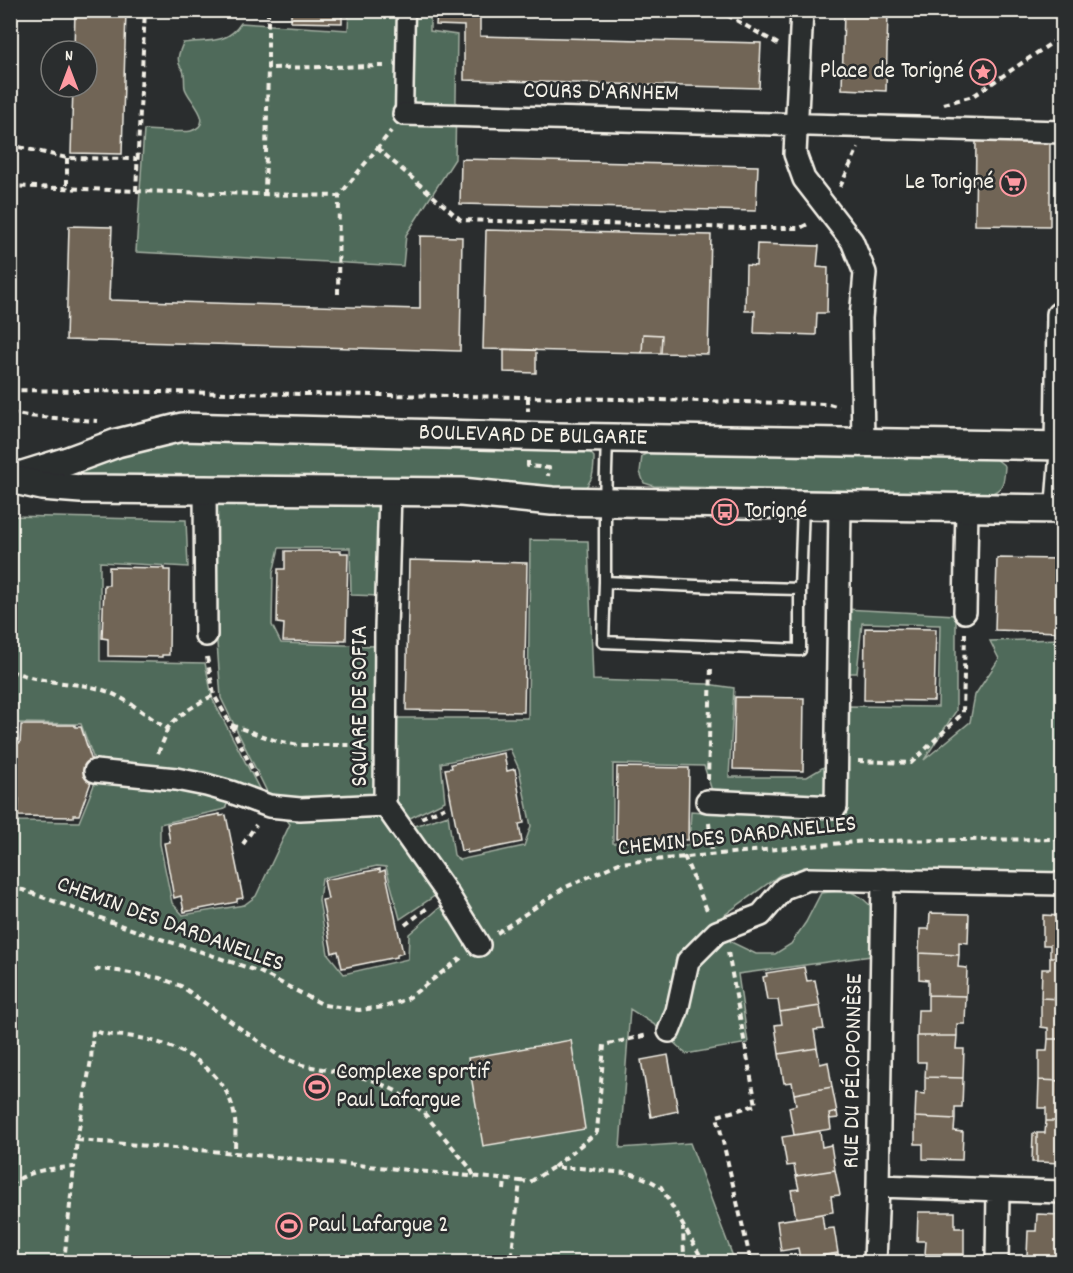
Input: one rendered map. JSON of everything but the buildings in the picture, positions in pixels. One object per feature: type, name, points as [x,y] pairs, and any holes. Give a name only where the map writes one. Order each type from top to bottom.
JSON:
[{"type":"street","points":[[404,114],[406,10]]},
{"type":"street","points":[[802,10],[795,154],[804,180],[852,242],[865,273],[861,318],[863,442]]},
{"type":"street","name":"COURS D'ARNHEM","points":[[404,114],[796,124]]},
{"type":"street","points":[[796,124],[1062,132]]},
{"type":"street","points":[[1059,446],[1058,314],[1062,314]]},
{"type":"street","name":"BOULEVARD DE BULGARIE","points":[[10,479],[117,443],[182,428],[1059,446]]},
{"type":"street","name":"BOULEVARD DE BULGARIE","points":[[10,479],[42,486],[81,489],[460,492],[552,501],[1057,509]]},
{"type":"street","points":[[205,489],[206,636]]},
{"type":"street","name":"SQUARE DE SOFIA","points":[[95,771],[176,778],[223,789],[269,806],[300,809],[385,805],[390,492]]},
{"type":"street","points":[[707,801],[836,807],[840,506]]},
{"type":"street","points":[[965,612],[967,508]]},
{"type":"street","points":[[385,805],[447,892],[479,945]]},
{"type":"street","points":[[669,1031],[677,1011],[688,962],[717,932],[761,915],[784,888],[808,879],[1062,884]]},
{"type":"street","name":"RUE DU PÉLOPONNÈSE","points":[[883,880],[878,1186],[1062,1192]]},
{"type":"street","points":[[875,1263],[878,1186]]},
{"type":"street","points":[[997,1263],[998,1191]]},
{"type":"lane","points":[[607,437],[603,642],[800,650],[803,505]]},
{"type":"lane","points":[[1057,509],[1059,446]]},
{"type":"lane","points":[[605,582],[800,589]]},
{"type":"path","points":[[136,191],[146,10]]},
{"type":"path","points":[[265,195],[268,10]]},
{"type":"path","points":[[718,10],[800,56]]},
{"type":"path","points":[[942,105],[973,96],[1062,36]]},
{"type":"path","points":[[268,68],[405,66]]},
{"type":"path","points":[[338,294],[339,196],[404,114]]},
{"type":"path","points":[[377,148],[461,220],[800,228],[830,213],[841,184],[869,126]]},
{"type":"path","points":[[19,147],[67,158],[137,159]]},
{"type":"path","points":[[67,158],[67,189]]},
{"type":"path","points":[[10,186],[339,196]]},
{"type":"path","points":[[10,390],[528,397],[829,404],[862,413]]},
{"type":"path","points":[[836,759],[911,763],[963,713],[965,612]]},
{"type":"path","points":[[206,636],[208,665],[214,695],[231,725],[269,806]]},
{"type":"path","points":[[711,646],[707,801],[712,854]]},
{"type":"path","points":[[10,671],[35,679],[82,684],[111,693],[167,729],[193,707],[214,695]]},
{"type":"path","points":[[231,725],[277,741],[299,745],[386,745]]},
{"type":"path","name":"CHEMIN DES DARDANELLES","points":[[10,889],[23,890],[260,972],[324,1005],[359,1010],[385,1006],[407,999],[479,945],[564,888],[619,863],[866,841],[1062,839]]},
{"type":"path","points":[[684,856],[717,932],[728,950],[756,1105],[717,1116],[751,1263]]},
{"type":"path","points":[[405,926],[447,892]]},
{"type":"path","points":[[95,970],[118,971],[160,978],[181,986],[279,1056],[302,1065],[375,1081],[396,1091],[423,1112],[470,1168],[474,1176]]},
{"type":"path","points":[[64,1263],[77,1140],[91,1060],[93,1030],[102,1034],[134,1037],[161,1043],[193,1057],[207,1068],[222,1086],[231,1103],[235,1120],[235,1153]]},
{"type":"path","points":[[77,1140],[530,1182],[552,1168],[597,1132],[604,1045],[669,1031]]},
{"type":"path","points":[[10,1185],[28,1175],[47,1169],[74,1167]]},
{"type":"path","points":[[552,1168],[580,1168],[633,1174],[661,1187],[704,1263]]},
{"type":"path","points":[[504,1190],[505,1180]]},
{"type":"path","points":[[511,1263],[520,1181]]},
{"type":"path","points":[[682,1263],[684,1257],[683,1227]]},
{"type":"green space","points":[[349,10],[430,11],[430,31],[457,35],[455,159],[406,235],[403,266],[136,252],[144,130],[187,132],[201,123],[199,111],[185,88],[183,71],[178,60],[183,43],[222,38],[229,35],[241,23],[348,30]]},
{"type":"green space","points":[[180,438],[588,450],[594,457],[594,468],[591,480],[582,492],[71,478],[62,470]]},
{"type":"green space","points":[[649,452],[978,457],[996,459],[1005,466],[1002,485],[997,491],[987,495],[654,486],[644,483],[640,472],[642,456]]},
{"type":"green space","points":[[216,499],[379,503],[380,596],[351,595],[350,548],[279,548],[273,573],[272,625],[281,643],[376,646],[381,796],[436,895],[400,919],[386,867],[377,866],[322,878],[319,900],[328,954],[344,974],[408,959],[409,934],[445,903],[412,827],[448,815],[454,855],[459,860],[524,846],[531,826],[519,769],[510,749],[441,763],[445,801],[404,821],[394,803],[397,775],[396,718],[528,718],[530,540],[588,541],[593,680],[707,684],[734,688],[729,777],[807,777],[844,755],[849,706],[938,707],[940,625],[862,623],[857,673],[844,673],[845,609],[956,615],[956,711],[924,760],[970,722],[975,695],[999,659],[990,641],[1062,639],[1062,875],[781,874],[719,919],[731,942],[756,954],[775,954],[791,944],[821,893],[847,890],[861,897],[873,908],[871,956],[738,974],[748,1043],[686,1054],[655,1025],[630,1009],[620,1148],[690,1143],[735,1262],[11,1262],[11,799],[19,821],[79,822],[98,775],[229,799],[225,809],[160,824],[160,844],[172,903],[183,915],[244,905],[256,896],[290,824],[270,798],[221,698],[212,574]],"holes":[[[613,764],[704,766],[714,797],[704,812],[691,811],[689,845],[613,843]]]},
{"type":"green space","points":[[11,516],[186,520],[188,567],[100,562],[100,661],[205,663],[213,700],[264,798],[97,768],[81,724],[17,723],[12,745],[11,799]]},
{"type":"place","name":"Place de Torigné","points":[[983,72]]},
{"type":"place","name":"Le Torigné","points":[[1013,183]]},
{"type":"place","name":"Torigné","points":[[725,512]]},
{"type":"place","name":"Complexe sportif Paul Lafargue","points":[[317,1087]]},
{"type":"place","name":"Paul Lafargue 2","points":[[289,1226]]}]
